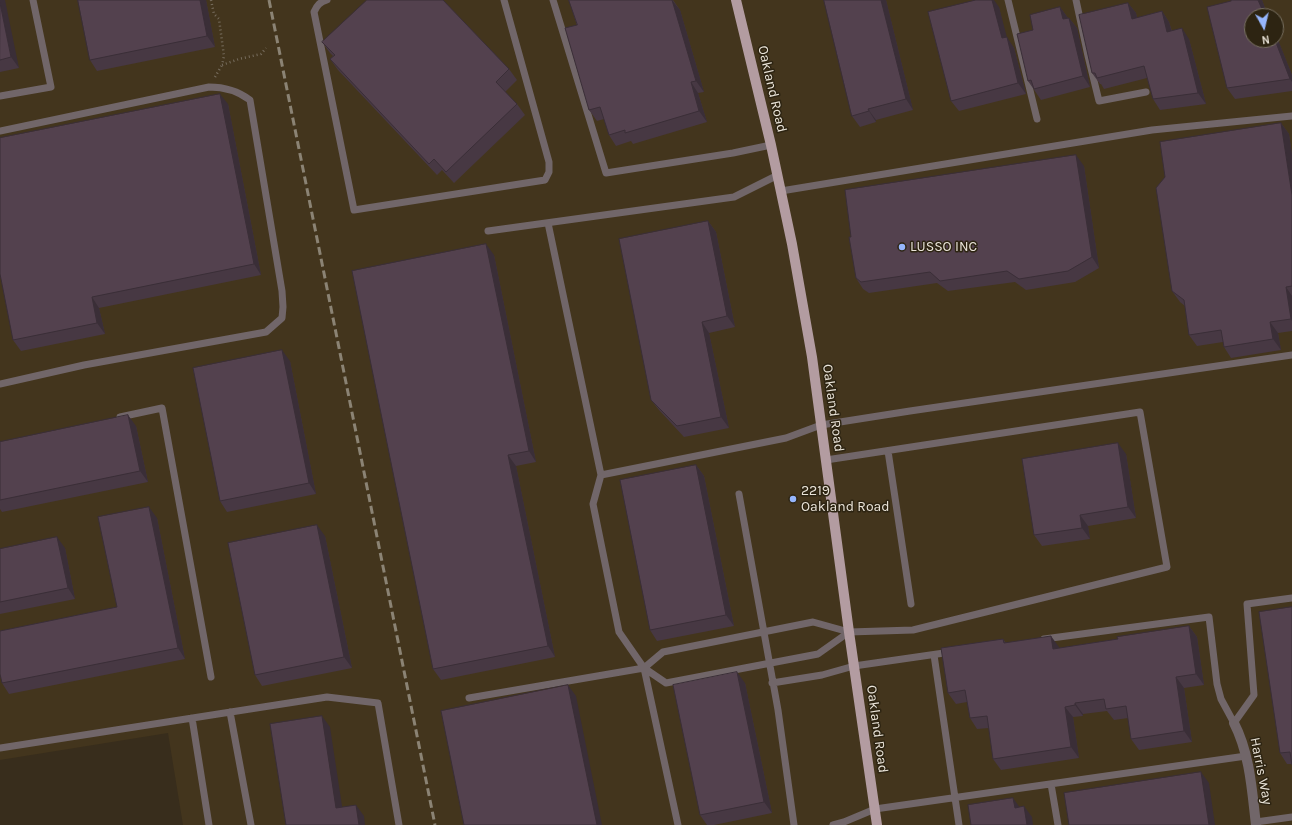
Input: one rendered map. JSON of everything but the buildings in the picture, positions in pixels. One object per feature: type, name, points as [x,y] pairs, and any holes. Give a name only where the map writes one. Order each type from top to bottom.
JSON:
[{"type":"main road","name":"Oakland Road","points":[[736,0],[771,144],[792,244],[821,425],[877,825]]},
{"type":"street","name":"Harris Way","points":[[1234,723],[1241,736],[1246,756],[1256,824]]},
{"type":"lane","points":[[0,96],[51,87],[33,0]]},
{"type":"lane","points":[[324,0],[316,6],[314,12],[354,210],[545,180],[550,172],[549,162],[504,0]]},
{"type":"lane","points":[[553,0],[606,173],[733,153],[771,144]]},
{"type":"lane","points":[[1008,0],[1037,119]]},
{"type":"lane","points":[[1076,0],[1099,101],[1146,92]]},
{"type":"lane","points":[[0,131],[210,87],[218,87],[241,93],[250,100],[284,307],[282,318],[266,332],[84,365],[0,384]]},
{"type":"lane","points":[[781,191],[1152,130],[1292,116]]},
{"type":"lane","points":[[488,231],[734,197],[778,175]]},
{"type":"lane","points":[[548,223],[601,475],[593,504],[619,632],[644,668],[666,683],[818,654],[849,632]]},
{"type":"lane","points":[[601,475],[786,438],[821,425],[1292,355]]},
{"type":"lane","points":[[116,418],[162,408],[211,677]]},
{"type":"lane","points":[[469,698],[644,668],[663,652],[813,622],[849,632],[912,630],[1167,567],[1140,412],[826,460]]},
{"type":"lane","points":[[888,451],[912,604]]},
{"type":"lane","points":[[739,494],[778,710],[794,825]]},
{"type":"lane","points":[[1036,641],[1209,616],[1217,684],[1221,699],[1234,723],[1254,695],[1248,604],[1292,598]]},
{"type":"lane","points":[[772,683],[822,675],[854,666],[957,652]]},
{"type":"lane","points":[[934,655],[959,825]]},
{"type":"lane","points":[[644,668],[678,825]]},
{"type":"lane","points":[[0,748],[327,697],[378,704],[399,825]]},
{"type":"lane","points":[[230,712],[250,825]]},
{"type":"lane","points":[[192,718],[209,825]]},
{"type":"lane","points":[[833,825],[875,809],[1246,756]]},
{"type":"lane","points":[[1051,784],[1058,825]]},
{"type":"lane","points":[[1256,824],[1292,817]]},
{"type":"path","points":[[212,0],[214,14],[219,19],[224,56],[222,65],[261,54],[266,48]]},
{"type":"shaded area","points":[[0,0],[1292,0],[1292,825],[183,825],[168,733],[0,760]]},
{"type":"railway","points":[[269,0],[435,825]]},
{"type":"place","name":"LUSSO INC","points":[[902,247]]},
{"type":"place","name":"2219 Oakland Road","points":[[793,499]]}]
